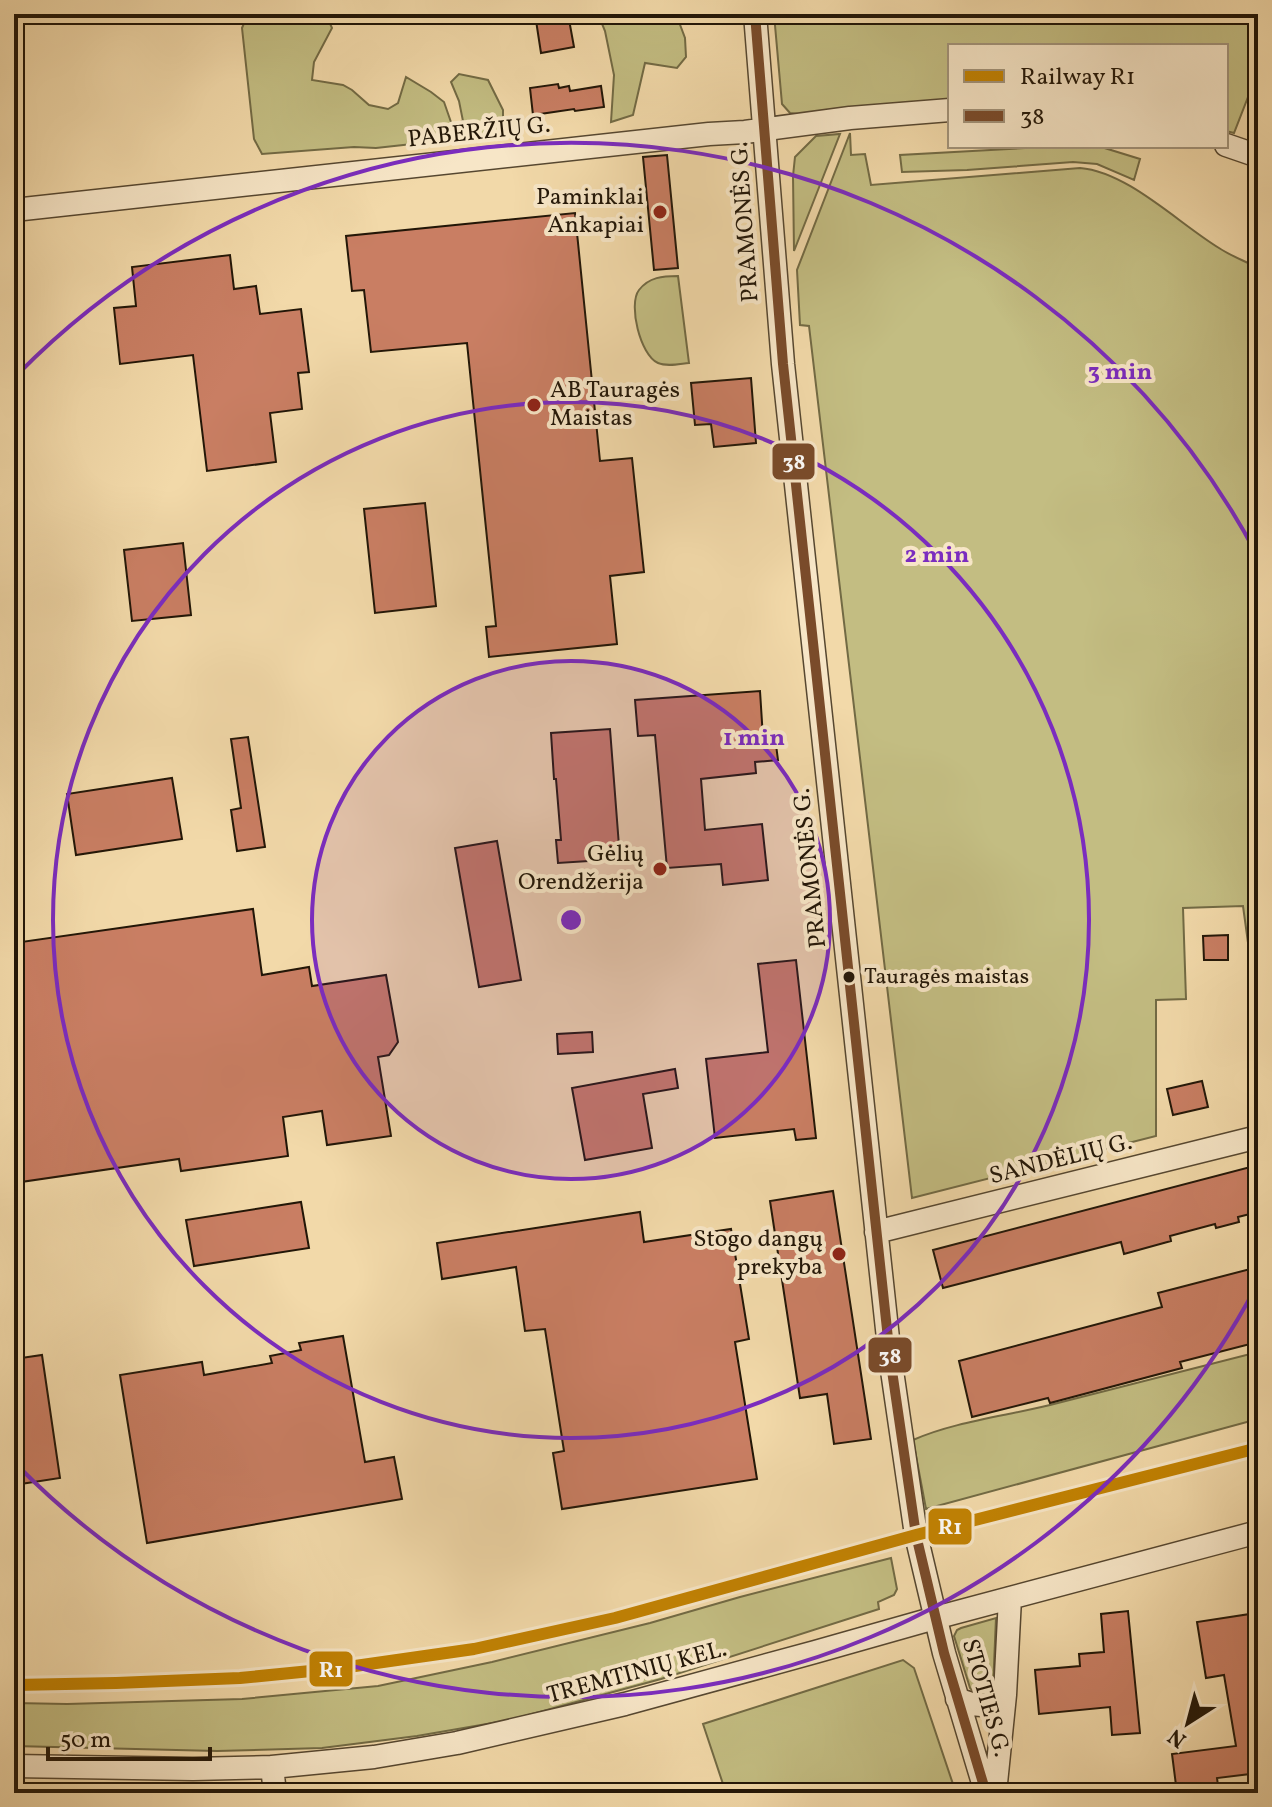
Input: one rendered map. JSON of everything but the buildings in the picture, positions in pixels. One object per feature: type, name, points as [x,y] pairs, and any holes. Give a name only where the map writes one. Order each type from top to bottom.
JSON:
[{"type":"street","name":"PRAMONĖS G.","points":[[755,14],[783,364],[876,1232],[901,1438],[916,1535],[935,1618]]},
{"type":"street","name":"PABERŽIŲ G.","points":[[14,210],[765,130],[850,118],[948,110]]},
{"type":"street","points":[[1228,146],[1258,156]]},
{"type":"street","name":"SANDĖLIŲ G.","points":[[876,1232],[1258,1137]]},
{"type":"street","name":"TREMTINIŲ KEL.","points":[[14,1766],[272,1767],[374,1757],[499,1735],[677,1690],[1258,1532]]},
{"type":"street","name":"STOTIES G.","points":[[995,1793],[1005,1695],[1010,1598]]},
{"type":"street","name":"STOTIES G.","points":[[935,1618],[986,1793]]},
{"type":"street","points":[[957,1699],[974,1706],[994,1703],[1005,1695]]},
{"type":"street","points":[[272,1767],[275,1793]]},
{"type":"shaded area","points":[[248,14],[320,14],[328,19],[332,28],[314,62],[312,80],[343,85],[369,105],[388,109],[398,103],[406,77],[444,102],[452,125],[463,121],[451,82],[459,74],[488,80],[503,110],[503,134],[376,148],[262,154],[254,139],[242,28]]},
{"type":"shaded area","points":[[598,14],[676,14],[685,38],[686,57],[677,68],[645,63],[633,115],[611,122],[614,75],[605,31]]},
{"type":"shaded area","points":[[774,14],[1258,14],[1258,94],[1250,92],[1234,133],[1228,132],[1228,44],[948,44],[948,100],[798,114],[790,113],[782,104]]},
{"type":"shaded area","points":[[850,133],[851,155],[865,154],[871,185],[1080,168],[1098,172],[1134,188],[1203,238],[1258,268],[1258,1016],[1243,906],[1183,908],[1186,999],[1156,1000],[1156,1136],[912,1198],[809,326],[800,325],[797,270]]},
{"type":"shaded area","points":[[840,134],[794,251],[795,157],[816,136]]},
{"type":"shaded area","points":[[1025,148],[1104,148],[1140,159],[1134,180],[1097,164],[1073,162],[902,172],[900,155]]},
{"type":"shaded area","points":[[678,276],[689,363],[665,365],[652,358],[641,340],[635,317],[636,297],[639,290],[652,280]]},
{"type":"shaded area","points":[[1258,1352],[1258,1419],[926,1509],[913,1440],[962,1424]]},
{"type":"shaded area","points":[[891,1558],[897,1589],[894,1595],[878,1602],[879,1609],[661,1679],[510,1720],[322,1748],[217,1751],[14,1746],[14,1703],[242,1699],[378,1686],[650,1623]]},
{"type":"shaded area","points":[[996,1618],[993,1688],[983,1696],[970,1688],[954,1636],[961,1628]]},
{"type":"shaded area","points":[[903,1660],[914,1668],[956,1793],[726,1793],[703,1724]]},
{"type":"rail line","name":"R1","points":[[14,1685],[240,1678],[341,1668],[474,1649],[615,1618],[916,1535],[1258,1448]]},
{"type":"transit line","name":"38","points":[[755,14],[783,364],[890,1357],[916,1535],[944,1653],[986,1793]]},
{"type":"place","name":"Paminklai Ankapiai","points":[[660,212]]},
{"type":"place","name":"AB Tauragės Maistas","points":[[534,405]]},
{"type":"place","name":"Gėlių Orendžerija","points":[[660,869]]},
{"type":"place","name":"Tauragės maistas","points":[[849,977]]},
{"type":"place","name":"Stogo dangų prekyba","points":[[839,1254]]}]
